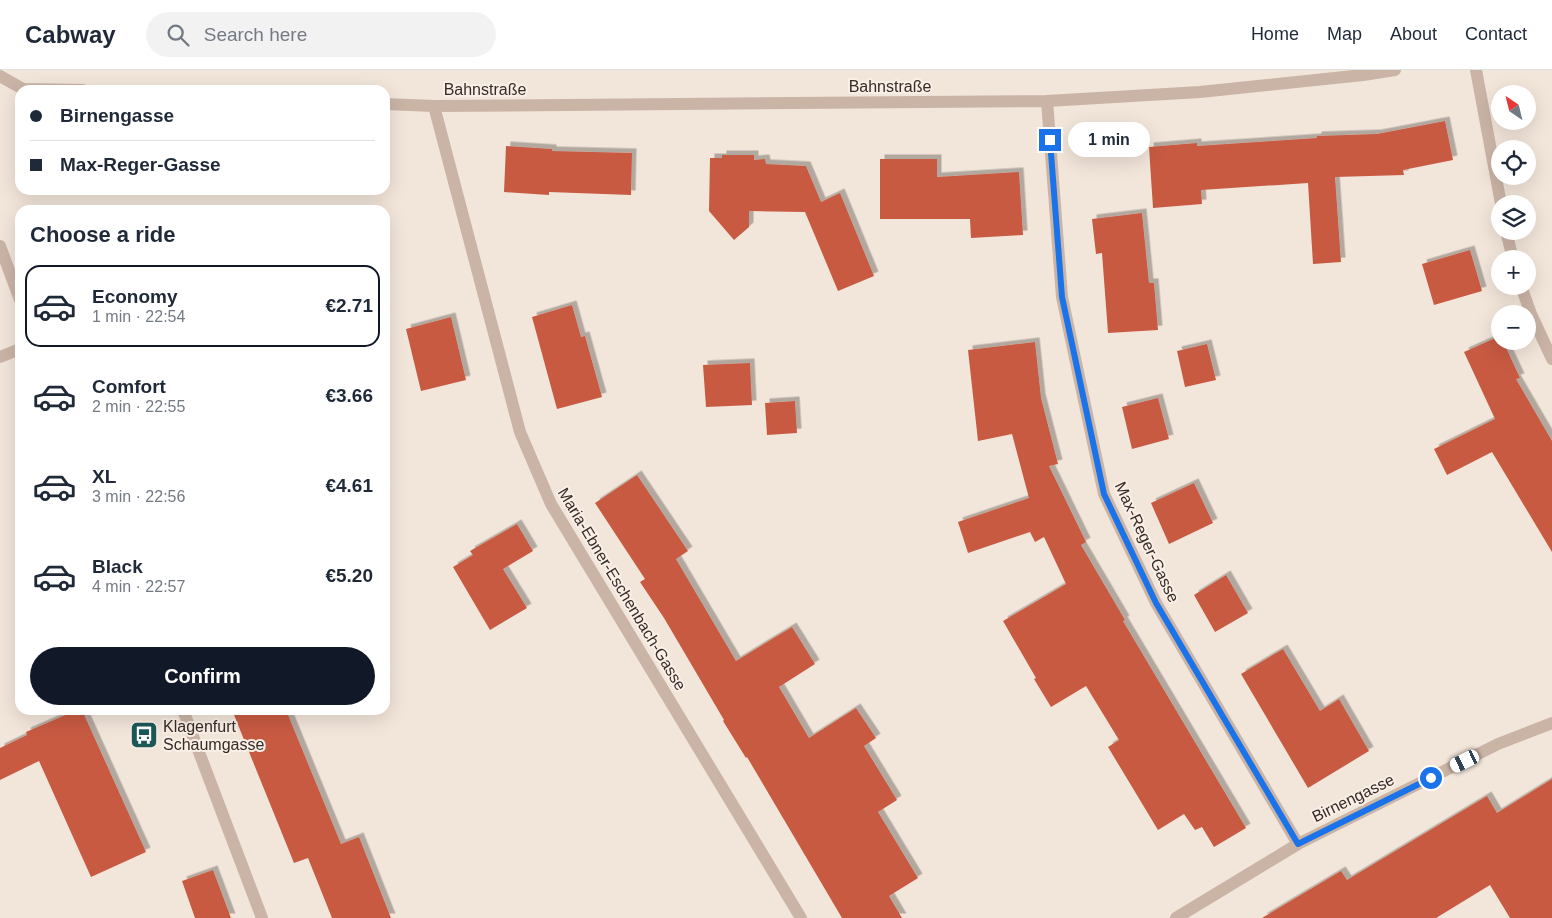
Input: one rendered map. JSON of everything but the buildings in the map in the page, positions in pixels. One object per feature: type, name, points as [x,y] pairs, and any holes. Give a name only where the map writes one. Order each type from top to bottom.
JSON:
[{"type":"street","name":"Bahnstraße","points":[[390,104],[434,106],[1047,101],[1200,92],[1395,70]]},
{"type":"street","points":[[1476,70],[1499,195]]},
{"type":"street","points":[[0,76],[16,85]]},
{"type":"street","name":"Max-Reger-Gasse","points":[[1047,101],[1062,297],[1104,494],[1156,603],[1298,844]]},
{"type":"street","name":"Maria-Ebner-Eschenbach-Gasse","points":[[434,106],[520,432],[551,504],[801,918]]},
{"type":"street","points":[[0,246],[15,286]]},
{"type":"street","points":[[1524,295],[1552,359]]},
{"type":"street","points":[[0,357],[15,351]]},
{"type":"street","points":[[185,715],[262,918]]},
{"type":"street","name":"Birnengasse","points":[[1176,918],[1298,844],[1498,744],[1552,723]]},
{"type":"place","name":"Klagenfurt Schaumgasse","points":[[144,735]]},
{"type":"route","points":[[1050,140],[1062,297],[1104,494],[1156,603],[1298,844],[1431,778]]}]
